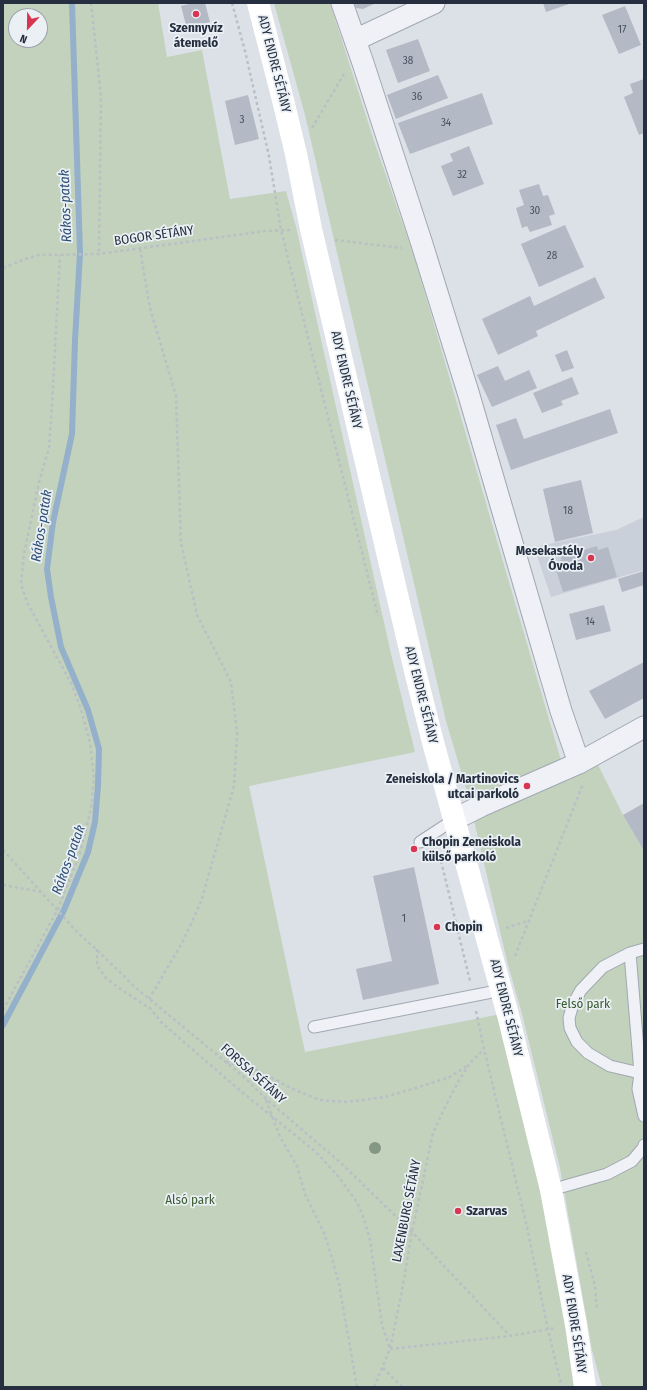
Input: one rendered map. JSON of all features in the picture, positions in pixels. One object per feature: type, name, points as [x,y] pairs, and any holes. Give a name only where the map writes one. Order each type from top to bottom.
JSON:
[{"type":"street","name":"ADY ENDRE SÉTÁNY","points":[[258,3],[285,106],[311,229],[416,674],[434,746],[502,990],[551,1190],[576,1325],[585,1387]]},
{"type":"street","points":[[342,3],[468,392],[561,711],[587,758]]},
{"type":"street","points":[[355,40],[434,3]]},
{"type":"street","points":[[455,819],[587,758],[644,727]]},
{"type":"lane","points":[[420,842],[455,819]]},
{"type":"lane","points":[[642,1070],[610,1066],[588,1053],[577,1042],[570,1028],[569,1018],[573,1004],[581,990],[602,967],[630,953],[644,949]]},
{"type":"lane","points":[[630,953],[642,1070],[638,1090],[644,1116]]},
{"type":"lane","points":[[314,1027],[502,990]]},
{"type":"lane","points":[[551,1190],[607,1174],[632,1161],[644,1145]]},
{"type":"path","points":[[92,3],[101,96],[99,254]]},
{"type":"path","points":[[308,134],[346,70]]},
{"type":"path","name":"BOGOR SÉTÁNY","points":[[3,268],[39,255],[60,256],[99,254],[265,231],[311,229]]},
{"type":"path","points":[[334,240],[403,248]]},
{"type":"path","points":[[140,249],[150,308],[176,396],[181,543],[197,615],[231,682],[237,733],[234,786],[201,902],[182,943],[149,999]]},
{"type":"path","points":[[3,1010],[58,909],[80,853],[91,809],[94,778],[90,743],[81,709],[72,685],[27,602],[21,584],[24,554],[39,482],[49,448],[60,256]]},
{"type":"path","points":[[513,961],[587,758]]},
{"type":"path","name":"FORSSA SÉTÁNY","points":[[3,850],[58,909],[78,933],[136,988],[244,1077],[265,1098],[341,1163],[412,1232],[510,1336],[390,1349]]},
{"type":"path","points":[[3,886],[42,892]]},
{"type":"path","points":[[502,929],[528,921]]},
{"type":"path","points":[[96,949],[97,965],[106,978],[150,1009],[162,1023],[237,1088],[316,1152],[338,1176],[357,1202],[364,1219],[370,1240],[382,1325],[390,1349]]},
{"type":"path","name":"LAXENBURG SÉTÁNY","points":[[374,1387],[390,1349],[412,1232],[433,1133],[445,1106],[470,1063],[484,1049],[527,1227],[548,1330],[562,1387]]},
{"type":"path","points":[[226,1062],[256,1069],[295,1090],[320,1100],[347,1102],[385,1097],[416,1088],[450,1077],[470,1063]]},
{"type":"path","points":[[265,1098],[280,1137],[297,1166],[306,1194],[324,1233],[332,1258],[339,1284],[357,1387]]},
{"type":"path","points":[[383,1368],[402,1387]]},
{"type":"shaded area","name":"Mesekastély Óvoda","points":[[644,517],[644,570],[551,597],[534,547],[616,530]]},
{"type":"green space","name":"Alsó park","points":[[3,3],[158,3],[167,57],[202,50],[230,199],[286,191],[296,227],[391,654],[415,752],[249,786],[305,1052],[501,1014],[547,1188],[576,1387],[3,1387]]},
{"type":"green space","name":"Felső park","points":[[274,3],[330,3],[374,141],[414,256],[567,781],[598,765],[623,815],[644,851],[644,1387],[602,1387],[592,1350],[560,1168],[522,1014],[507,961],[468,795],[446,721],[305,115]]},
{"type":"building","name":"Szennyvíz átemelő","points":[[193,3],[205,3],[210,22],[187,29],[181,6]]},
{"type":"building","points":[[354,3],[376,3],[363,9],[356,8]]},
{"type":"building","points":[[543,3],[572,3],[546,12]]},
{"type":"building","points":[[625,6],[641,45],[619,54],[602,15]]},
{"type":"building","points":[[418,39],[430,71],[398,83],[386,50]]},
{"type":"building","points":[[438,75],[448,98],[396,119],[387,95]]},
{"type":"building","points":[[644,79],[644,133],[639,135],[624,97],[633,93],[630,84]]},
{"type":"building","points":[[482,93],[493,124],[410,154],[398,123]]},
{"type":"building","points":[[248,95],[259,139],[235,145],[225,101]]},
{"type":"building","points":[[469,146],[484,184],[453,196],[441,166],[453,161],[450,154]]},
{"type":"building","points":[[539,184],[543,196],[548,195],[555,214],[549,216],[552,225],[530,232],[527,226],[522,228],[516,208],[524,205],[519,190]]},
{"type":"building","points":[[565,225],[584,267],[539,287],[521,244]]},
{"type":"building","points":[[595,277],[605,298],[536,331],[538,336],[498,355],[482,319],[530,296],[534,306]]},
{"type":"building","points":[[567,350],[574,368],[562,372],[555,355]]},
{"type":"building","points":[[498,366],[505,381],[529,370],[537,388],[492,407],[477,375]]},
{"type":"building","points":[[572,377],[579,394],[561,401],[563,405],[542,413],[533,393]]},
{"type":"building","points":[[610,409],[618,433],[511,470],[496,425],[516,418],[524,439]]},
{"type":"building","points":[[581,480],[593,533],[555,542],[543,489]]},
{"type":"building","points":[[597,546],[598,550],[608,547],[617,577],[563,592],[554,563],[562,560],[561,557]]},
{"type":"building","points":[[644,571],[644,585],[622,592],[618,579]]},
{"type":"building","points":[[604,605],[611,631],[576,640],[569,614]]},
{"type":"building","points":[[644,662],[644,698],[605,719],[589,691]]},
{"type":"building","points":[[644,803],[644,851],[623,815]]},
{"type":"building","points":[[414,867],[439,984],[363,1000],[356,969],[392,961],[373,876]]},
{"type":"waterway","name":"Rákos-patak","points":[[3,1025],[64,910],[88,852],[95,822],[98,786],[99,749],[88,710],[61,647],[47,569],[53,522],[72,434],[80,253],[72,3]]},
{"type":"place","name":"Szennyvíz átemelő","points":[[196,14]]},
{"type":"place","name":"Mesekastély Óvoda","points":[[591,558]]},
{"type":"place","name":"Zeneiskola / Martinovics utcai parkoló","points":[[527,786]]},
{"type":"place","name":"Chopin Zeneiskola külső parkoló","points":[[414,849]]},
{"type":"place","name":"Chopin","points":[[437,927]]},
{"type":"place","name":"Szarvas","points":[[458,1211]]}]
